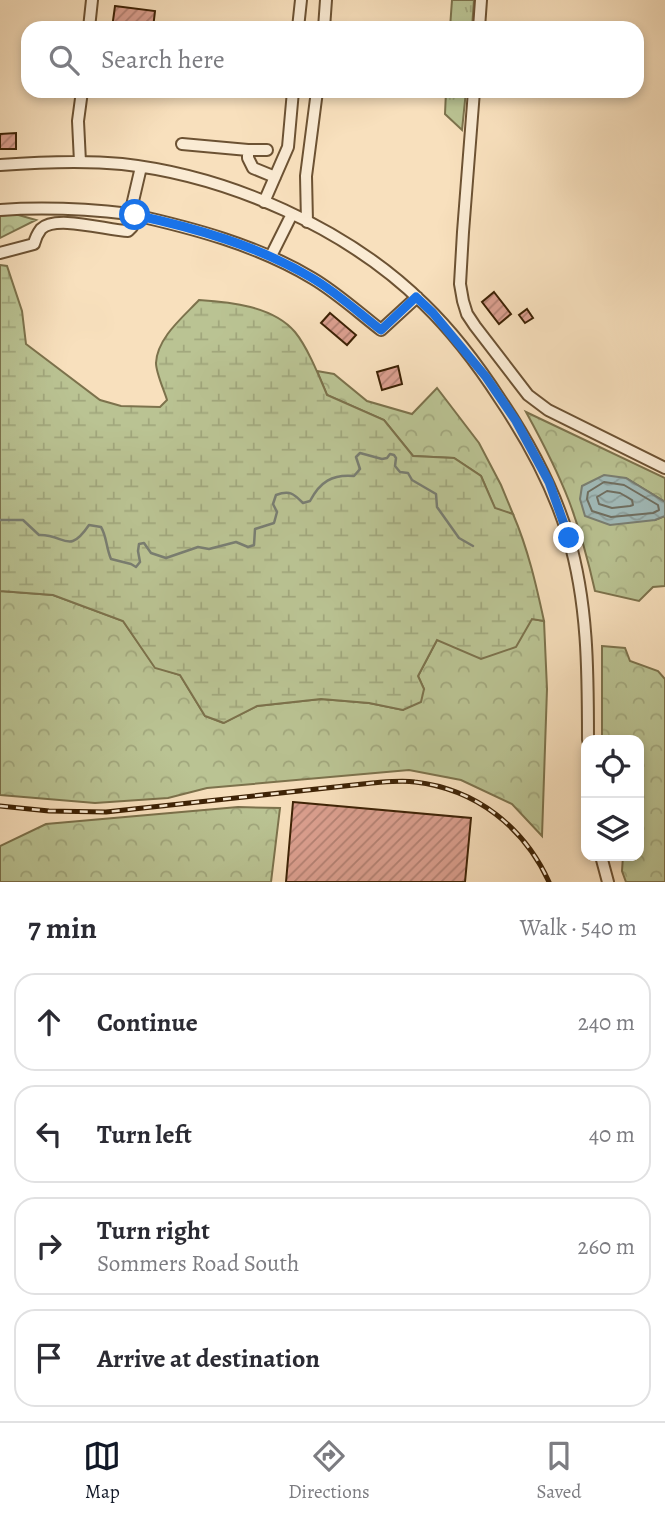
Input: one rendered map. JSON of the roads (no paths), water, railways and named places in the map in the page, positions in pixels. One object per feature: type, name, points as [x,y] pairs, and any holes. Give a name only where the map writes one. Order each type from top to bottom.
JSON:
[{"type":"street","points":[[90,21],[92,0]]},
{"type":"street","points":[[299,21],[301,0]]},
{"type":"street","points":[[324,21],[326,0]]},
{"type":"street","points":[[480,21],[481,0]]},
{"type":"street","points":[[80,162],[78,121],[81,98]]},
{"type":"street","points":[[264,202],[288,147],[292,98]]},
{"type":"street","points":[[307,222],[306,176],[316,98]]},
{"type":"street","points":[[473,98],[460,284],[467,314],[534,400],[548,410],[665,468]]},
{"type":"street","points":[[182,144],[267,150]]},
{"type":"street","points":[[248,150],[248,158],[253,168],[275,177]]},
{"type":"street","points":[[0,164],[121,164],[182,175],[236,191],[292,214],[363,255],[398,281],[433,313],[486,377],[516,421],[549,482],[558,505],[569,538],[584,615],[588,735]]},
{"type":"street","points":[[0,253],[34,244],[41,229],[49,224],[88,224],[128,231],[132,226],[141,167]]},
{"type":"street","points":[[0,211],[33,208],[94,210],[178,225],[271,256],[315,279],[381,330],[416,297]]},
{"type":"street","points":[[271,256],[292,214]]},
{"type":"street","points":[[602,861],[608,882]]},
{"type":"water","points":[[604,475],[626,478],[665,502],[665,516],[655,520],[610,525],[585,516],[580,499],[582,486]]},
{"type":"waterway","points":[[0,520],[23,520],[39,535],[71,542],[89,525],[101,527],[111,559],[136,567],[140,562],[139,544],[144,543],[151,553],[166,558],[198,547],[209,549],[236,542],[248,547],[254,545],[255,529],[274,523],[277,512],[273,504],[276,495],[288,493],[303,503],[310,501],[327,481],[339,476],[354,476],[360,469],[356,457],[360,453],[382,459],[390,454],[396,458],[395,466],[400,472],[408,473],[412,480],[436,494],[437,507],[459,538],[473,546]]},
{"type":"railway","points":[[0,806],[49,811],[106,812],[372,783],[415,782],[458,793],[496,814],[526,844],[549,882]]}]
